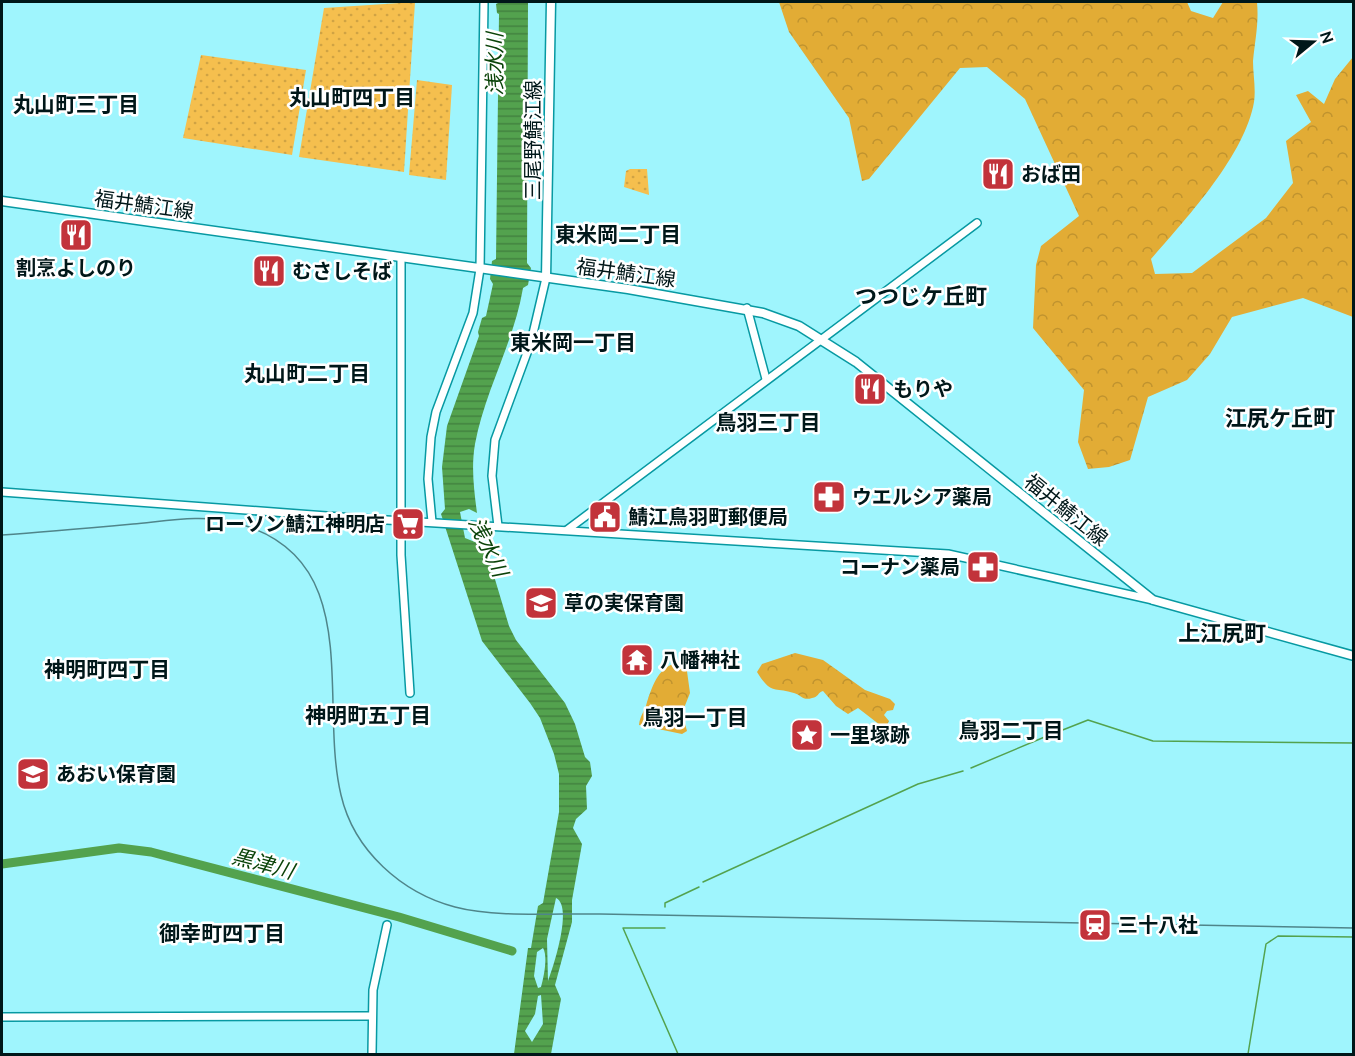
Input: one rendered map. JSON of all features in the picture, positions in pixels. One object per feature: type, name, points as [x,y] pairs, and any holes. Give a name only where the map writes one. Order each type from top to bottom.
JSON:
[{"type":"main road","name":"三尾野鯖江線","points":[[542,278],[551,2]]},
{"type":"main road","name":"福井鯖江線","points":[[2,201],[747,308],[798,326],[856,362],[1153,600]]},
{"type":"main road","points":[[1153,600],[1353,656]]},
{"type":"street","points":[[432,522],[428,479],[431,437],[436,412],[473,313],[484,270],[484,2]]},
{"type":"street","points":[[567,530],[977,223]]},
{"type":"street","points":[[401,258],[402,599],[410,693]]},
{"type":"street","points":[[496,526],[492,476],[495,440],[534,331],[542,278]]},
{"type":"street","points":[[747,308],[766,379]]},
{"type":"street","points":[[2,492],[401,521],[948,554],[1153,600]]},
{"type":"street","points":[[372,1054],[373,990],[387,925]]},
{"type":"street","points":[[2,1017],[372,1016]]},
{"type":"green space","points":[[779,2],[1187,2],[1191,11],[1213,18],[1223,2],[1257,2],[1253,61],[1255,97],[1248,122],[1227,164],[1197,206],[1151,259],[1155,274],[1192,273],[1266,218],[1293,183],[1286,141],[1311,122],[1296,95],[1308,91],[1324,104],[1335,79],[1353,57],[1353,317],[1303,298],[1232,317],[1210,354],[1187,380],[1148,397],[1130,460],[1109,467],[1088,469],[1078,442],[1084,390],[1033,328],[1036,265],[1041,246],[1079,216],[1025,99],[987,67],[960,68],[869,179],[862,181],[849,118],[789,32]]},
{"type":"green space","points":[[795,653],[823,660],[865,690],[890,699],[895,704],[893,710],[887,711],[884,715],[889,721],[887,725],[880,725],[858,708],[848,714],[836,706],[823,691],[816,697],[806,699],[794,693],[774,689],[766,684],[757,672],[762,664]]},
{"type":"green space","points":[[679,662],[686,664],[690,693],[682,713],[687,731],[682,734],[639,725],[658,677],[666,667]]},
{"type":"shaded area","points":[[415,2],[404,172],[299,157],[324,8]]},
{"type":"shaded area","points":[[528,2],[527,263],[531,268],[528,285],[523,288],[513,328],[485,404],[475,444],[473,470],[477,513],[469,509],[460,512],[465,538],[485,546],[509,626],[516,640],[565,703],[575,724],[585,757],[590,762],[592,776],[586,786],[587,809],[576,819],[573,828],[582,844],[572,900],[572,922],[555,985],[561,999],[551,1054],[514,1054],[528,948],[531,948],[538,906],[543,903],[559,812],[559,774],[540,718],[482,641],[441,514],[445,509],[442,467],[447,426],[479,336],[482,318],[486,316],[493,284],[490,279],[492,261],[496,259],[499,14],[496,4]],"holes":[[[556,898],[561,903],[563,924],[548,981],[547,939]],[[543,948],[545,956],[543,978],[541,987],[538,988],[534,976],[537,952]],[[541,995],[543,1024],[532,1042],[525,1031],[535,1014],[538,996]]]},
{"type":"shaded area","points":[[201,55],[306,70],[292,155],[183,138]]},
{"type":"shaded area","points":[[417,80],[452,85],[446,180],[409,175]]},
{"type":"shaded area","points":[[647,169],[649,195],[624,187],[626,171]]},
{"type":"waterway","points":[[1055,733],[1088,720],[1153,741],[1354,743]]},
{"type":"waterway","points":[[971,768],[1047,736]]},
{"type":"waterway","points":[[703,882],[918,784],[963,771]]},
{"type":"waterway","name":"黒津川","points":[[2,864],[119,848],[151,852],[399,917],[512,951]]},
{"type":"waterway","points":[[665,907],[665,903],[699,887]]},
{"type":"waterway","points":[[665,928],[623,928],[678,1054]]},
{"type":"waterway","points":[[1248,1054],[1266,944],[1278,936],[1354,937]]},
{"type":"tram line","points":[[2,535],[172,520],[211,519],[236,523],[277,541],[304,566],[321,599],[329,636],[335,757],[341,795],[347,815],[357,834],[383,867],[417,891],[455,907],[489,913],[527,914],[1354,928]]},
{"type":"place","name":"おば田","points":[[998,174]]},
{"type":"place","name":"割烹よしのり","points":[[76,235]]},
{"type":"place","name":"むさしそば","points":[[269,271]]},
{"type":"place","name":"もりや","points":[[870,389]]},
{"type":"place","name":"ウエルシア薬局","points":[[829,497]]},
{"type":"place","name":"鯖江鳥羽町郵便局","points":[[605,517]]},
{"type":"place","name":"ローソン鯖江神明店","points":[[408,524]]},
{"type":"place","name":"コーナン薬局","points":[[983,567]]},
{"type":"place","name":"草の実保育園","points":[[541,603]]},
{"type":"place","name":"八幡神社","points":[[637,660]]},
{"type":"place","name":"一里塚跡","points":[[807,735]]},
{"type":"place","name":"あおい保育園","points":[[33,774]]},
{"type":"place","name":"三十八社","points":[[1095,925]]},
{"type":"district","name":"丸山町四丁目","points":[[352,98]]},
{"type":"district","name":"丸山町三丁目","points":[[76,105]]},
{"type":"district","name":"東米岡二丁目","points":[[618,235]]},
{"type":"district","name":"つつじケ丘町","points":[[921,296]]},
{"type":"district","name":"東米岡一丁目","points":[[573,343]]},
{"type":"district","name":"丸山町二丁目","points":[[307,374]]},
{"type":"district","name":"江尻ケ丘町","points":[[1280,418]]},
{"type":"district","name":"鳥羽三丁目","points":[[768,423]]},
{"type":"district","name":"上江尻町","points":[[1222,633]]},
{"type":"district","name":"神明町四丁目","points":[[107,670]]},
{"type":"district","name":"神明町五丁目","points":[[368,716]]},
{"type":"district","name":"鳥羽一丁目","points":[[695,718]]},
{"type":"district","name":"鳥羽二丁目","points":[[1011,731]]},
{"type":"district","name":"御幸町四丁目","points":[[222,934]]},
{"type":"water label","name":"浅水川","points":[[495,64]]},
{"type":"water label","name":"浅水川","points":[[488,547]]}]
